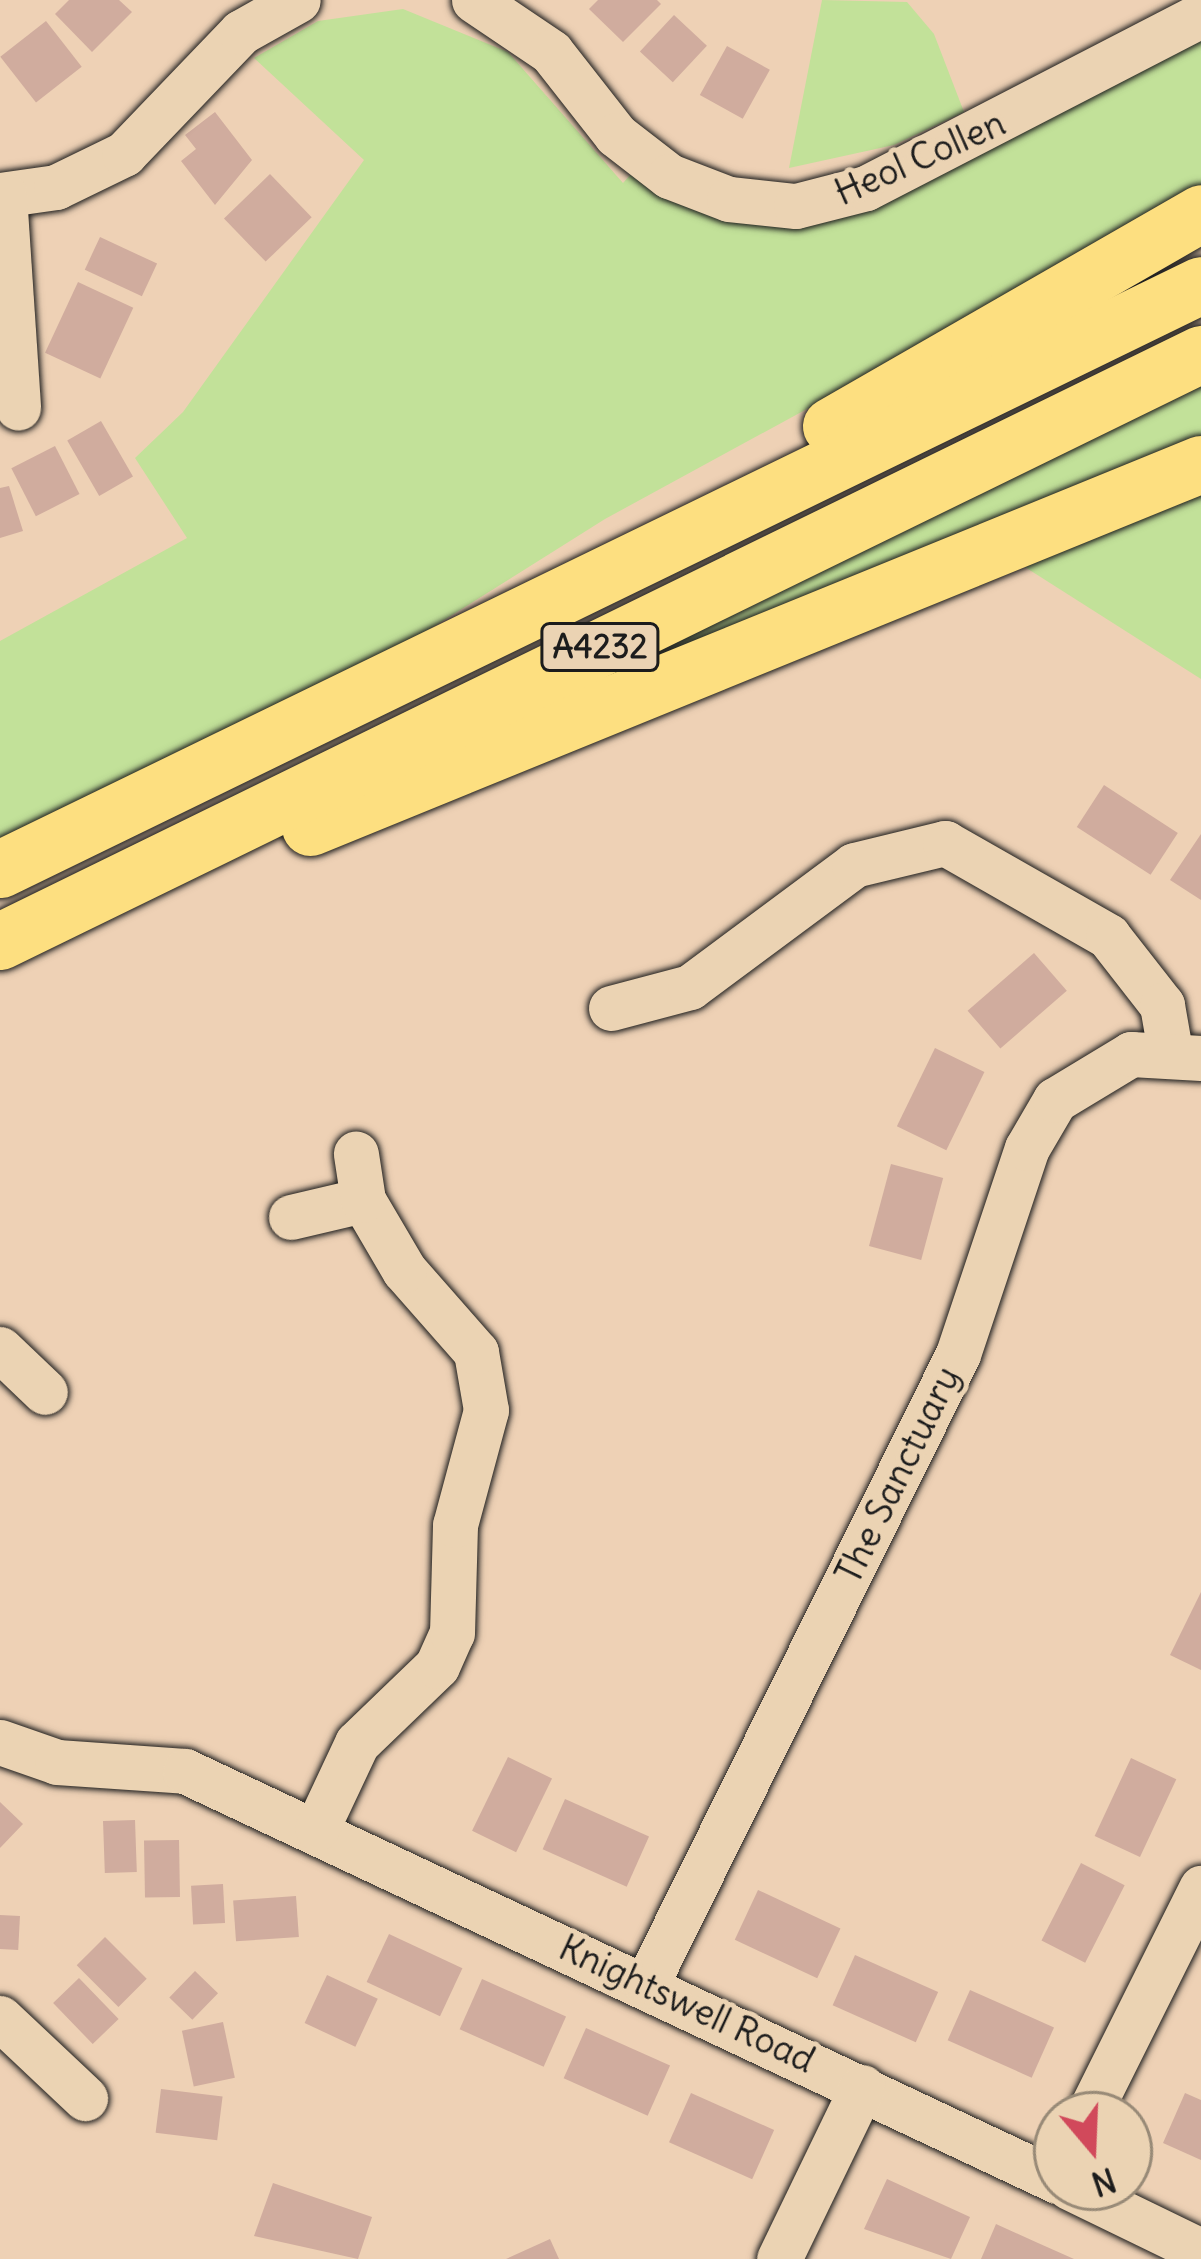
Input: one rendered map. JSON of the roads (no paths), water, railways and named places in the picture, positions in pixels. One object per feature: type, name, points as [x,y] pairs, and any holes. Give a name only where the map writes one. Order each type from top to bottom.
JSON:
[{"type":"main road","points":[[428,660],[1201,213]]},
{"type":"main road","name":"A4232","points":[[0,869],[1201,285]]},
{"type":"main road","name":"A4232","points":[[0,940],[1201,354]]},
{"type":"main road","points":[[0,950],[1201,464]]},
{"type":"street","points":[[18,408],[2,195],[56,187],[124,154],[241,32],[298,0]]},
{"type":"street","name":"Heol Collen","points":[[474,0],[551,52],[616,135],[669,176],[729,200],[796,206],[887,178],[1201,15]]},
{"type":"street","points":[[611,1008],[674,1015],[717,970],[854,865],[945,843],[1108,935],[1162,1005],[1185,1054]]},
{"type":"street","name":"The Sanctuary","points":[[646,1985],[958,1354],[1027,1148],[1055,1100],[1099,1067],[1185,1054]]},
{"type":"street","points":[[317,1828],[357,1743],[437,1666],[452,1633],[455,1525],[486,1410],[476,1352],[404,1270],[363,1200],[356,1154]]},
{"type":"street","points":[[291,1217],[363,1200]]},
{"type":"street","points":[[3,1359],[45,1392]]},
{"type":"street","name":"Knightswell Road","points":[[0,1742],[57,1762],[184,1771],[317,1828],[1033,2169]]},
{"type":"street","points":[[1100,2091],[1201,1888]]},
{"type":"street","points":[[0,2018],[35,2080],[85,2098]]},
{"type":"street","points":[[779,2259],[862,2087]]},
{"type":"street","name":"Knightswell Road","points":[[1119,2211],[1201,2251]]}]
